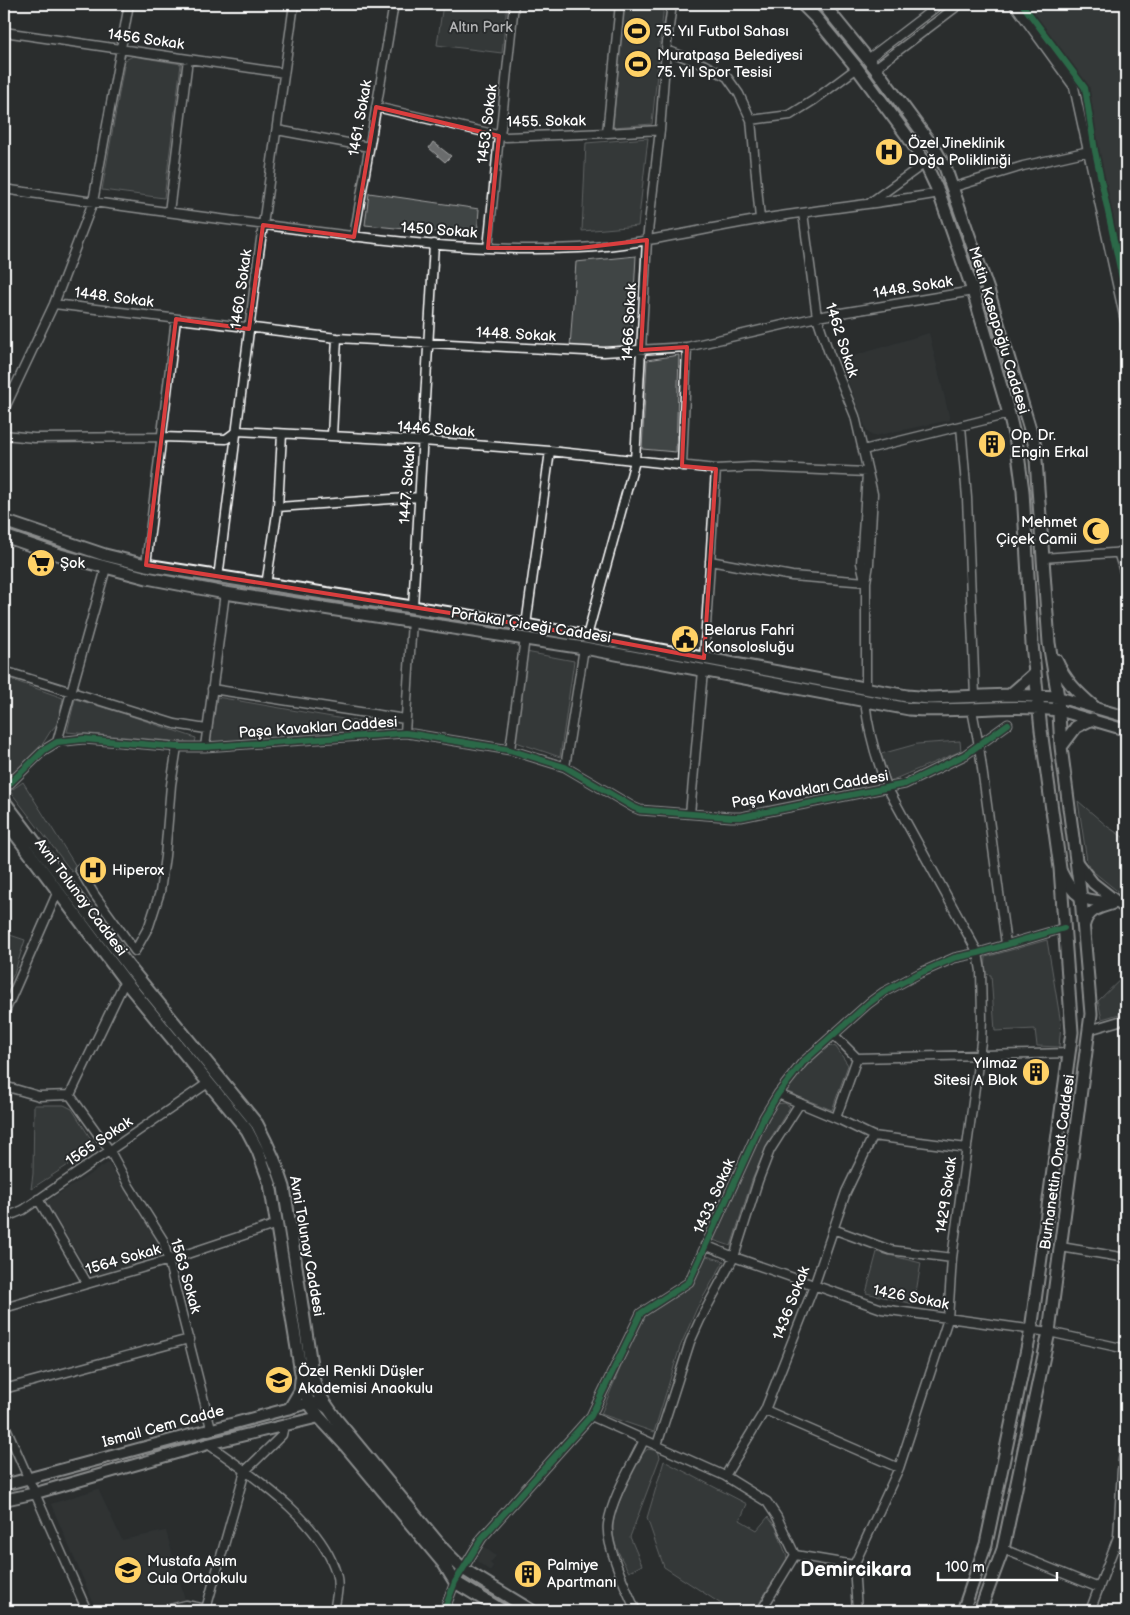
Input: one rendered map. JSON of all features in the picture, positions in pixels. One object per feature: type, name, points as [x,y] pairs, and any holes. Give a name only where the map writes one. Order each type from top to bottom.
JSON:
[{"type":"main road","name":"Metin Kasapoğlu Caddesi","points":[[802,4],[857,68],[908,136],[925,163],[940,193],[974,291],[1018,447],[1023,491],[1034,674],[1038,705]]},
{"type":"main road","name":"Metin Kasapoğlu Caddesi","points":[[823,4],[875,68],[936,150],[954,187],[988,290],[1035,446],[1050,643],[1058,697],[1058,710]]},
{"type":"main road","name":"Portakal Çiceği Caddesi","points":[[4,521],[105,555],[146,565],[218,578],[526,625],[907,696],[930,698],[1010,695],[1058,710]]},
{"type":"main road","name":"Portakal Çiceği Caddesi","points":[[4,536],[106,568],[146,578],[225,593],[584,648],[909,709],[928,711],[1013,708],[1038,705],[1058,697]]},
{"type":"main road","points":[[1050,643],[1059,668],[1066,680],[1074,690],[1094,707]]},
{"type":"main road","points":[[1010,695],[1034,674]]},
{"type":"main road","points":[[1058,697],[1126,717]]},
{"type":"main road","name":"Burhanettin Onat Caddesi","points":[[963,1611],[986,1544],[1031,1330],[1072,1032],[1060,868],[1038,705]]},
{"type":"main road","points":[[1013,708],[1027,713],[1036,721],[1041,730]]},
{"type":"main road","points":[[1058,710],[1126,730]]},
{"type":"main road","name":"Burhanettin Onat Caddesi","points":[[980,1611],[1003,1549],[1049,1332],[1091,1014],[1081,898],[1061,747],[1058,710]]},
{"type":"main road","points":[[1061,747],[1076,727],[1092,719]]},
{"type":"main road","name":"Avni Tolunay Caddesi","points":[[4,801],[128,967],[257,1124],[269,1146],[277,1163],[284,1187],[313,1378],[318,1393],[444,1550],[463,1569],[532,1611]]},
{"type":"main road","name":"Avni Tolunay Caddesi","points":[[4,820],[126,981],[247,1130],[258,1151],[270,1184],[302,1378],[309,1403],[319,1418],[344,1444],[444,1564],[455,1582]]},
{"type":"main road","points":[[1076,862],[1093,883],[1126,909]]},
{"type":"main road","points":[[1060,868],[1072,891],[1081,898],[1117,903]]},
{"type":"main road","points":[[1083,930],[1086,917],[1091,913],[1103,906],[1117,903]]},
{"type":"main road","points":[[290,1408],[300,1391],[302,1378]]},
{"type":"main road","points":[[309,1403],[320,1404],[329,1409]]},
{"type":"main road","name":"Ismail Cem Cadde","points":[[4,1485],[309,1403]]},
{"type":"main road","name":"Ismail Cem Cadde","points":[[4,1500],[36,1493],[208,1444],[319,1418]]},
{"type":"main road","points":[[455,1582],[503,1611]]},
{"type":"street","points":[[4,410],[54,304],[93,202],[129,4]]},
{"type":"street","name":"1460. Sokak","points":[[218,578],[249,328],[294,4]]},
{"type":"street","name":"1461. Sokak","points":[[354,237],[394,4]]},
{"type":"street","name":"1453. Sokak","points":[[488,248],[514,4]]},
{"type":"street","points":[[607,133],[620,4]]},
{"type":"street","name":"1466 Sokak","points":[[588,636],[635,461],[647,240],[672,4]]},
{"type":"street","points":[[868,59],[940,4]]},
{"type":"street","points":[[875,68],[960,4]]},
{"type":"street","points":[[1014,4],[1074,87],[1126,325]]},
{"type":"street","name":"1456 Sokak","points":[[4,32],[284,73]]},
{"type":"street","points":[[666,50],[705,65],[727,77],[739,94],[751,120],[760,219]]},
{"type":"street","points":[[169,212],[188,59]]},
{"type":"street","points":[[751,120],[790,115],[814,100],[857,68]]},
{"type":"street","name":"1455. Sokak","points":[[376,107],[506,137],[660,130]]},
{"type":"street","points":[[277,130],[369,147]]},
{"type":"street","points":[[954,187],[1023,166],[1089,151]]},
{"type":"street","name":"1450 Sokak","points":[[872,202],[925,163]]},
{"type":"street","name":"1450 Sokak","points":[[4,189],[354,237],[488,248],[580,248],[647,240],[760,219],[872,202],[897,201],[940,193]]},
{"type":"street","name":"1462 Sokak","points":[[803,213],[816,317],[855,416],[867,472],[861,564],[866,582],[866,688]]},
{"type":"street","name":"1447. Sokak","points":[[412,607],[434,244]]},
{"type":"street","name":"1448. Sokak","points":[[54,304],[337,338],[604,352],[687,347],[816,317],[974,291]]},
{"type":"street","points":[[146,565],[176,319]]},
{"type":"street","points":[[332,436],[337,338]]},
{"type":"street","points":[[682,466],[687,347]]},
{"type":"street","points":[[863,450],[1009,414]]},
{"type":"street","points":[[961,426],[967,498],[975,696]]},
{"type":"street","name":"1446 Sokak","points":[[4,435],[34,438],[162,437],[226,439],[237,431],[423,441],[550,451],[716,469],[752,467],[867,472]]},
{"type":"street","points":[[266,585],[278,507],[282,434]]},
{"type":"street","points":[[526,625],[550,451]]},
{"type":"street","points":[[704,658],[716,469]]},
{"type":"street","points":[[278,507],[420,497]]},
{"type":"street","points":[[1044,558],[1122,552],[1126,578]]},
{"type":"street","points":[[710,561],[792,576],[866,582]]},
{"type":"street","points":[[4,789],[44,750],[57,742],[106,568]]},
{"type":"street","points":[[204,747],[225,593]]},
{"type":"street","points":[[405,733],[412,621]]},
{"type":"street","points":[[510,750],[525,638]]},
{"type":"street","points":[[564,767],[584,648]]},
{"type":"street","points":[[4,671],[175,724],[206,729]]},
{"type":"street","points":[[690,814],[703,671]]},
{"type":"street","points":[[212,690],[406,719]]},
{"type":"street","name":"1429 Sokak","points":[[857,1611],[854,1565],[899,1468],[948,1319],[952,1258],[980,1054],[982,1018],[981,972],[978,953],[888,789],[866,715],[865,701]]},
{"type":"street","points":[[972,710],[979,746],[1006,944]]},
{"type":"street","name":"Paşa Kavakları Caddesi","points":[[57,742],[84,739],[177,747],[204,747],[405,733],[510,750],[564,767],[640,810],[741,817],[888,789],[905,784],[965,755],[1008,724]]},
{"type":"street","points":[[79,869],[94,894],[135,951],[149,926],[160,892],[171,785],[177,747]]},
{"type":"street","points":[[4,1014],[6,1002],[58,891]]},
{"type":"street","name":"1433. Sokak","points":[[463,1569],[482,1538],[591,1416],[641,1313],[688,1282],[764,1117],[778,1094],[803,1062],[869,1003],[884,992],[920,973],[954,958],[1064,928]]},
{"type":"street","points":[[4,1086],[39,1096],[70,1095],[126,981]]},
{"type":"street","points":[[1089,1030],[1126,1019]]},
{"type":"street","points":[[833,1034],[856,1058],[1070,1053]]},
{"type":"street","points":[[836,1118],[856,1058]]},
{"type":"street","name":"1565 Sokak","points":[[4,1218],[23,1210],[208,1083]]},
{"type":"street","points":[[778,1094],[836,1118],[873,1136],[967,1148]]},
{"type":"street","name":"1563 Sokak","points":[[70,1095],[110,1151],[129,1186],[164,1240],[211,1428]]},
{"type":"street","points":[[657,1445],[690,1342],[734,1257],[770,1150],[800,1103]]},
{"type":"street","name":"1436 Sokak","points":[[725,1476],[765,1410],[814,1286],[846,1192],[873,1136]]},
{"type":"street","points":[[38,1199],[88,1283]]},
{"type":"street","name":"1564 Sokak","points":[[4,1308],[169,1260],[277,1224]]},
{"type":"street","points":[[833,1229],[890,1250],[952,1258]]},
{"type":"street","name":"1426 Sokak","points":[[706,1245],[734,1257],[882,1309],[1049,1332],[1126,1349]]},
{"type":"street","points":[[1061,1247],[1126,1258]]},
{"type":"street","points":[[4,1389],[189,1339]]},
{"type":"street","points":[[765,1410],[899,1468]]},
{"type":"street","points":[[591,1416],[725,1476],[767,1502],[777,1517],[795,1555]]},
{"type":"street","points":[[4,1423],[87,1611]]},
{"type":"street","points":[[206,1609],[245,1471],[282,1434],[284,1426]]},
{"type":"street","points":[[1090,1611],[1122,1539],[1126,1432]]},
{"type":"street","points":[[636,1611],[612,1549],[608,1535],[608,1525],[619,1493],[644,1440]]},
{"type":"street","points":[[208,1444],[277,1495],[313,1533],[326,1550],[337,1574],[338,1594],[334,1611]]},
{"type":"street","points":[[1003,1549],[1099,1588]]},
{"type":"street","points":[[795,1555],[854,1565]]},
{"type":"street","points":[[762,1611],[795,1555]]},
{"type":"street","points":[[444,1611],[455,1582],[463,1569]]},
{"type":"street","points":[[162,1611],[186,1605],[216,1611]]},
{"type":"highlighted area","points":[[376,107],[499,136],[488,248],[580,248],[647,240],[641,350],[687,347],[682,466],[716,469],[704,658],[526,625],[146,565],[176,319],[249,329],[263,225],[354,237]]},
{"type":"shaded area","points":[[433,142],[451,156],[445,162],[429,148]]},
{"type":"shaded area","points":[[929,333],[950,420],[874,436],[871,435],[867,431],[840,360]]},
{"type":"shaded area","points":[[108,1163],[158,1243],[161,1258],[92,1277],[46,1202]]},
{"type":"shaded area","name":"Mustafa Asım Cula Ortaokulu","points":[[98,1489],[122,1540],[166,1531],[185,1600],[148,1611],[97,1611],[51,1504]]},
{"type":"shaded area","points":[[484,1547],[496,1556],[490,1563],[493,1566],[490,1571],[478,1562],[477,1559]]},
{"type":"green space","name":"Altın Park","points":[[443,4],[507,4],[502,53],[437,45]]},
{"type":"green space","name":"Muratpaşa Belediyesi 75. Yıl Spor Tesisi","points":[[624,4],[664,4],[652,124],[613,127]]},
{"type":"green space","points":[[1021,4],[1126,4],[1126,292],[1083,90]]},
{"type":"green space","points":[[133,56],[181,64],[164,198],[102,190],[125,60]]},
{"type":"green space","points":[[648,138],[638,226],[582,231],[586,143]]},
{"type":"green space","points":[[369,193],[479,209],[477,236],[365,225]]},
{"type":"green space","points":[[636,256],[631,348],[570,347],[576,262]]},
{"type":"green space","points":[[679,355],[676,452],[642,449],[647,360]]},
{"type":"green space","points":[[526,652],[574,661],[560,757],[513,741]]},
{"type":"green space","points":[[4,677],[63,698],[58,723],[37,753],[7,778],[4,774]]},
{"type":"green space","points":[[217,697],[395,728],[249,742],[210,743]]},
{"type":"green space","points":[[75,699],[196,738],[195,743],[67,732]]},
{"type":"green space","points":[[960,741],[961,751],[890,781],[881,754],[917,744]]},
{"type":"green space","points":[[23,782],[77,868],[72,872],[10,791]]},
{"type":"green space","points":[[1078,801],[1108,827],[1126,839],[1126,898],[1090,869],[1087,861]]},
{"type":"green space","points":[[4,933],[25,940],[14,974],[4,991]]},
{"type":"green space","points":[[1047,940],[1061,1024],[1059,1047],[1037,1046],[1035,1029],[995,1031],[991,975],[985,974],[986,957]]},
{"type":"green space","points":[[1126,974],[1126,1012],[1102,1019],[1098,1001]]},
{"type":"green space","points":[[830,1045],[836,1047],[848,1065],[832,1110],[785,1091],[789,1082]]},
{"type":"green space","points":[[785,1103],[790,1107],[770,1139],[752,1180],[731,1246],[713,1240],[768,1112],[775,1104]]},
{"type":"green space","points":[[34,1105],[64,1105],[72,1109],[96,1147],[31,1189],[33,1174]]},
{"type":"green space","points":[[877,1252],[921,1263],[914,1304],[866,1293]]},
{"type":"green space","points":[[703,1255],[724,1261],[697,1308],[680,1347],[654,1432],[601,1414],[638,1325],[644,1317],[687,1289]]},
{"type":"green space","points":[[648,1449],[658,1451],[660,1457],[630,1537],[642,1565],[629,1572],[616,1546],[613,1525],[618,1504],[635,1466]]},
{"type":"green space","points":[[664,1461],[747,1504],[740,1520],[757,1530],[768,1517],[776,1527],[788,1560],[755,1611],[732,1611],[664,1567],[647,1518]]},
{"type":"cycle path","points":[[1022,4],[1085,88],[1095,151],[1126,297]]},
{"type":"cycle path","points":[[4,789],[44,750],[57,742],[84,739],[177,747],[205,747],[405,733],[510,750],[565,767],[640,810],[741,817],[905,784],[965,755],[1008,724]]},
{"type":"cycle path","points":[[444,1611],[455,1582],[482,1538],[591,1416],[641,1313],[689,1282],[764,1117],[778,1094],[803,1062],[869,1003],[884,992],[920,973],[954,958],[1064,928]]},
{"type":"place","name":"75. Yıl Futbol Sahası","points":[[637,31]]},
{"type":"place","name":"Muratpaşa Belediyesi 75. Yıl Spor Tesisi","points":[[638,64]]},
{"type":"place","name":"Özel Jineklinik Doğa Polikliniği","points":[[889,152]]},
{"type":"place","name":"Op. Dr. Engin Erkal","points":[[992,444]]},
{"type":"place","name":"Mehmet Çiçek Camii","points":[[1096,531]]},
{"type":"place","name":"Şok","points":[[41,563]]},
{"type":"place","name":"Belarus Fahri Konsolosluğu","points":[[685,639]]},
{"type":"place","name":"Hiperox","points":[[93,870]]},
{"type":"place","name":"Yılmaz Sitesi A Blok","points":[[1036,1072]]},
{"type":"place","name":"Özel Renkli Düşler Akademisi Anaokulu","points":[[279,1380]]},
{"type":"place","name":"Mustafa Asım Cula Ortaokulu","points":[[128,1570]]},
{"type":"place","name":"Palmiye Apartmanı","points":[[528,1574]]},
{"type":"district","name":"Demircikara","points":[[856,1569]]}]
